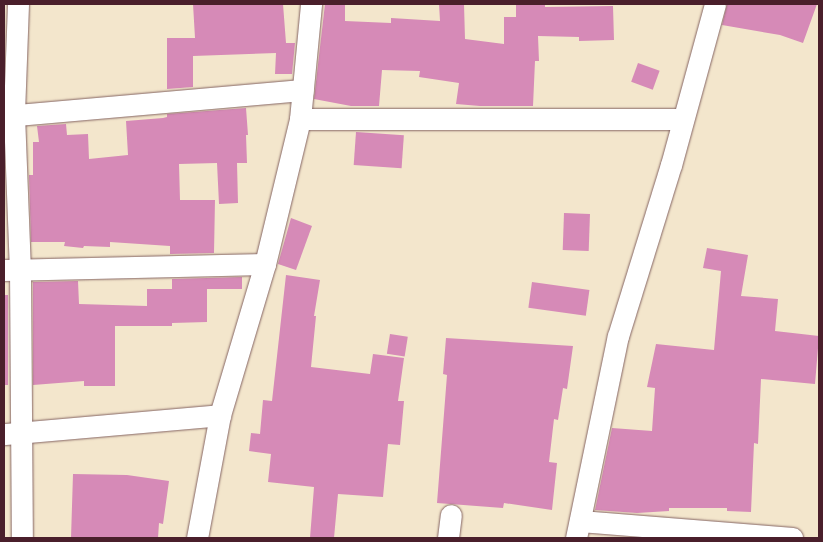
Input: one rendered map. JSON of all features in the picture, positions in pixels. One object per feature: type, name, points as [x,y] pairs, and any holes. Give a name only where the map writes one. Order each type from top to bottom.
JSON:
[{"type":"street","points":[[18,4],[9,116],[12,269],[12,434],[22,538]]},
{"type":"street","points":[[197,538],[220,415],[264,264],[300,119],[311,4]]},
{"type":"street","points":[[715,4],[672,165],[618,336],[578,530],[792,538]]},
{"type":"street","points":[[9,116],[303,90]]},
{"type":"street","points":[[300,119],[683,119]]},
{"type":"street","points":[[12,269],[264,264]]},
{"type":"street","points":[[12,434],[220,415]]},
{"type":"street","points":[[448,538],[451,514]]},
{"type":"building","points":[[193,4],[283,4],[286,43],[295,43],[292,74],[275,74],[276,53],[193,56],[193,87],[167,89],[167,38],[195,38]]},
{"type":"building","points":[[325,4],[345,4],[345,21],[391,23],[391,18],[440,21],[439,4],[464,4],[465,39],[504,44],[504,17],[516,17],[516,4],[545,4],[545,7],[613,6],[614,40],[579,41],[579,37],[538,36],[539,61],[535,61],[533,106],[456,104],[459,83],[419,77],[420,71],[382,70],[379,106],[351,106],[314,99]]},
{"type":"building","points":[[727,4],[817,4],[803,43],[780,35],[722,25]]},
{"type":"building","points":[[638,63],[660,71],[653,90],[631,82]]},
{"type":"building","points":[[246,108],[248,135],[246,135],[247,163],[237,163],[238,203],[219,204],[217,163],[179,164],[180,200],[215,200],[214,253],[170,254],[170,246],[110,242],[110,247],[84,246],[83,248],[64,246],[65,242],[31,242],[29,175],[33,175],[33,142],[39,142],[37,126],[66,124],[67,135],[88,134],[89,159],[128,155],[126,121],[163,118],[167,117],[167,114]]},
{"type":"building","points":[[356,132],[404,135],[402,168],[354,165]]},
{"type":"building","points":[[564,213],[590,214],[589,251],[563,250]]},
{"type":"building","points":[[291,218],[312,226],[296,270],[278,264]]},
{"type":"building","points":[[707,248],[748,255],[741,296],[778,299],[775,331],[819,336],[815,384],[761,379],[758,444],[754,443],[751,512],[727,511],[727,508],[669,508],[669,511],[637,513],[595,510],[612,428],[652,431],[655,388],[647,387],[656,344],[714,350],[721,271],[703,268]]},
{"type":"building","points":[[286,275],[320,280],[314,316],[316,316],[311,367],[370,374],[373,354],[404,358],[398,401],[404,401],[400,445],[388,444],[383,497],[338,494],[334,538],[310,538],[314,487],[268,482],[271,454],[249,451],[251,433],[260,434],[263,400],[272,401]]},
{"type":"building","points":[[242,277],[242,289],[207,289],[207,322],[172,323],[172,326],[115,326],[115,386],[84,386],[84,381],[33,385],[33,282],[78,281],[79,304],[147,306],[147,289],[172,289],[172,279]]},
{"type":"building","points":[[532,282],[589,290],[586,316],[528,308]]},
{"type":"building","points":[[4,295],[8,295],[8,385],[4,385]]},
{"type":"building","points":[[390,334],[408,337],[405,357],[387,354]]},
{"type":"building","points":[[446,338],[573,346],[567,389],[563,388],[558,420],[554,419],[549,462],[557,463],[552,510],[504,503],[503,508],[437,503],[447,375],[443,374]]},
{"type":"building","points":[[73,474],[127,475],[169,481],[163,524],[159,523],[158,538],[71,538]]}]
